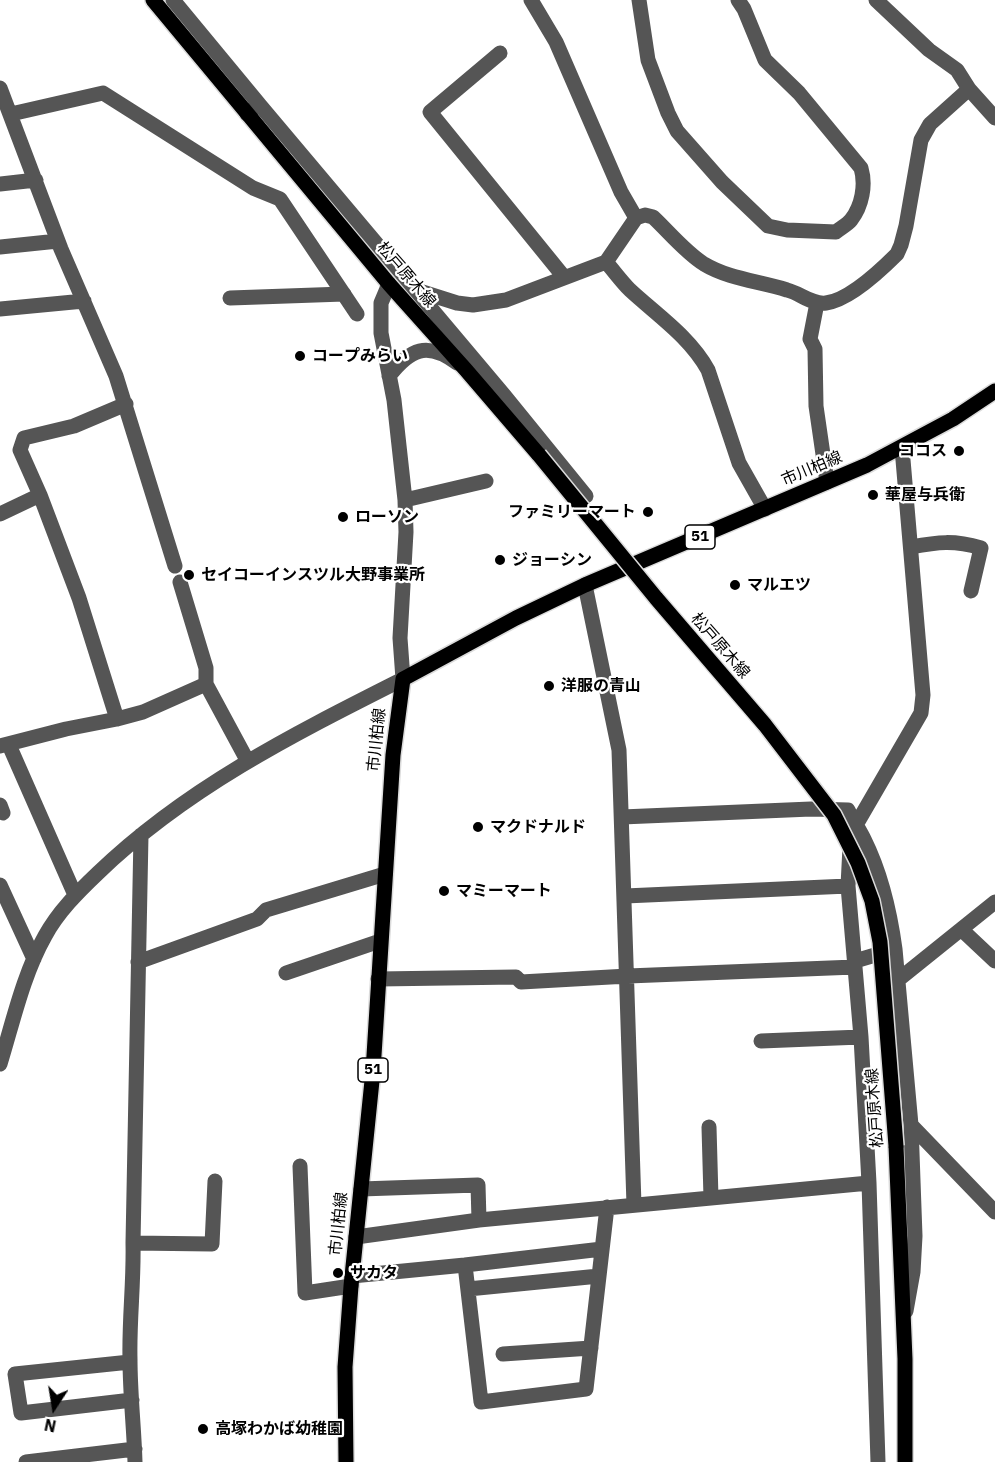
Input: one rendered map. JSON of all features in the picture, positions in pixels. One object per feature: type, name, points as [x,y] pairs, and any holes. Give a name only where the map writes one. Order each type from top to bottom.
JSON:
[{"type":"main road","name":"松戸原木線","points":[[153,0],[389,284],[466,370],[765,725],[834,815],[858,863],[872,902],[880,942],[896,1146],[904,1323],[904,1462]]},
{"type":"main road","name":"市川柏線","points":[[346,1462],[345,1367],[351,1281],[373,1071],[393,755],[403,679],[508,622],[585,585],[902,448],[953,419],[995,391]]},
{"type":"street","points":[[173,0],[586,496]]},
{"type":"street","points":[[531,0],[556,42],[621,192],[636,218]]},
{"type":"street","points":[[639,0],[648,60],[676,131],[722,182],[768,226],[787,230],[836,232],[851,220],[860,201],[864,188],[861,168],[799,93],[765,60],[738,0]]},
{"type":"street","points":[[876,0],[929,50],[957,70],[969,89],[995,118]]},
{"type":"street","points":[[500,53],[430,112],[564,277]]},
{"type":"street","points":[[0,88],[12,114],[58,241],[117,376],[175,566]]},
{"type":"street","points":[[416,290],[457,303],[473,304],[506,300],[606,262],[636,218],[645,215],[653,217],[703,263],[733,276],[789,290],[817,303],[825,304],[843,298],[897,254],[906,225],[921,140],[930,124],[969,89]]},
{"type":"street","points":[[12,114],[103,93],[253,188],[280,199],[357,314]]},
{"type":"street","points":[[247,114],[259,104]]},
{"type":"street","points":[[0,184],[36,180]]},
{"type":"street","points":[[0,247],[58,241]]},
{"type":"street","points":[[606,262],[628,288],[684,338],[700,357],[708,370],[739,463],[765,509]]},
{"type":"street","points":[[0,1064],[34,959],[51,926],[75,895],[141,835],[184,802],[247,760],[403,679],[400,638],[406,532],[405,500],[398,425],[381,333],[381,303],[389,284]]},
{"type":"street","points":[[230,298],[344,294]]},
{"type":"street","points":[[0,309],[84,301]]},
{"type":"street","points":[[817,303],[810,339],[815,350],[816,406],[827,482]]},
{"type":"street","points":[[389,376],[411,353],[423,350],[447,356],[466,370]]},
{"type":"street","points":[[117,719],[79,598],[40,495],[20,450],[24,438],[75,426],[126,404]]},
{"type":"street","points":[[878,1462],[869,1183],[861,1036],[848,886],[850,847],[856,825],[921,713],[923,695],[902,448]]},
{"type":"street","points":[[405,500],[486,481]]},
{"type":"street","points":[[0,514],[40,495]]},
{"type":"street","points":[[911,547],[942,541],[981,548],[971,591]]},
{"type":"street","points":[[180,582],[206,668],[206,684],[247,760]]},
{"type":"street","points":[[585,585],[619,750],[634,1205]]},
{"type":"street","points":[[75,895],[4,745],[143,712],[206,684]]},
{"type":"street","points":[[622,817],[811,809],[848,810],[864,838],[883,887],[892,925],[911,1125],[914,1254],[904,1323]]},
{"type":"street","points":[[26,1462],[135,1456],[130,1317],[134,1278],[141,835]]},
{"type":"street","points":[[138,962],[256,919],[266,910],[385,874]]},
{"type":"street","points":[[0,885],[34,959]]},
{"type":"street","points":[[625,896],[848,886]]},
{"type":"street","points":[[898,980],[995,902]]},
{"type":"street","points":[[962,930],[995,961]]},
{"type":"street","points":[[286,973],[380,941]]},
{"type":"street","points":[[378,979],[516,977],[521,982],[855,964],[895,949]]},
{"type":"street","points":[[761,1041],[861,1036]]},
{"type":"street","points":[[911,1125],[995,1212]]},
{"type":"street","points":[[709,1127],[711,1198]]},
{"type":"street","points":[[911,1162],[919,1154],[939,1152]]},
{"type":"street","points":[[300,1166],[305,1293],[351,1281],[602,1249]]},
{"type":"street","points":[[133,1243],[212,1245],[215,1181]]},
{"type":"street","points":[[356,1237],[479,1220],[869,1183]]},
{"type":"street","points":[[361,1189],[478,1185],[479,1220]]},
{"type":"street","points":[[465,1265],[481,1402],[586,1389],[607,1207]]},
{"type":"street","points":[[468,1289],[599,1276]]},
{"type":"street","points":[[503,1354],[591,1348]]},
{"type":"street","points":[[130,1362],[15,1374],[21,1413],[132,1400]]},
{"type":"place","name":"コープみらい","points":[[300,356]]},
{"type":"place","name":"ココス","points":[[959,451]]},
{"type":"place","name":"華屋与兵衛","points":[[873,495]]},
{"type":"place","name":"ファミリーマート","points":[[648,512]]},
{"type":"place","name":"ローソン","points":[[343,517]]},
{"type":"place","name":"ジョーシン","points":[[500,560]]},
{"type":"place","name":"セイコーインスツル大野事業所","points":[[189,575]]},
{"type":"place","name":"マルエツ","points":[[735,585]]},
{"type":"place","name":"洋服の青山","points":[[549,686]]},
{"type":"place","name":"マクドナルド","points":[[478,827]]},
{"type":"place","name":"マミーマート","points":[[444,891]]},
{"type":"place","name":"サカタ","points":[[338,1273]]},
{"type":"place","name":"高塚わかば幼稚園","points":[[203,1429]]}]
